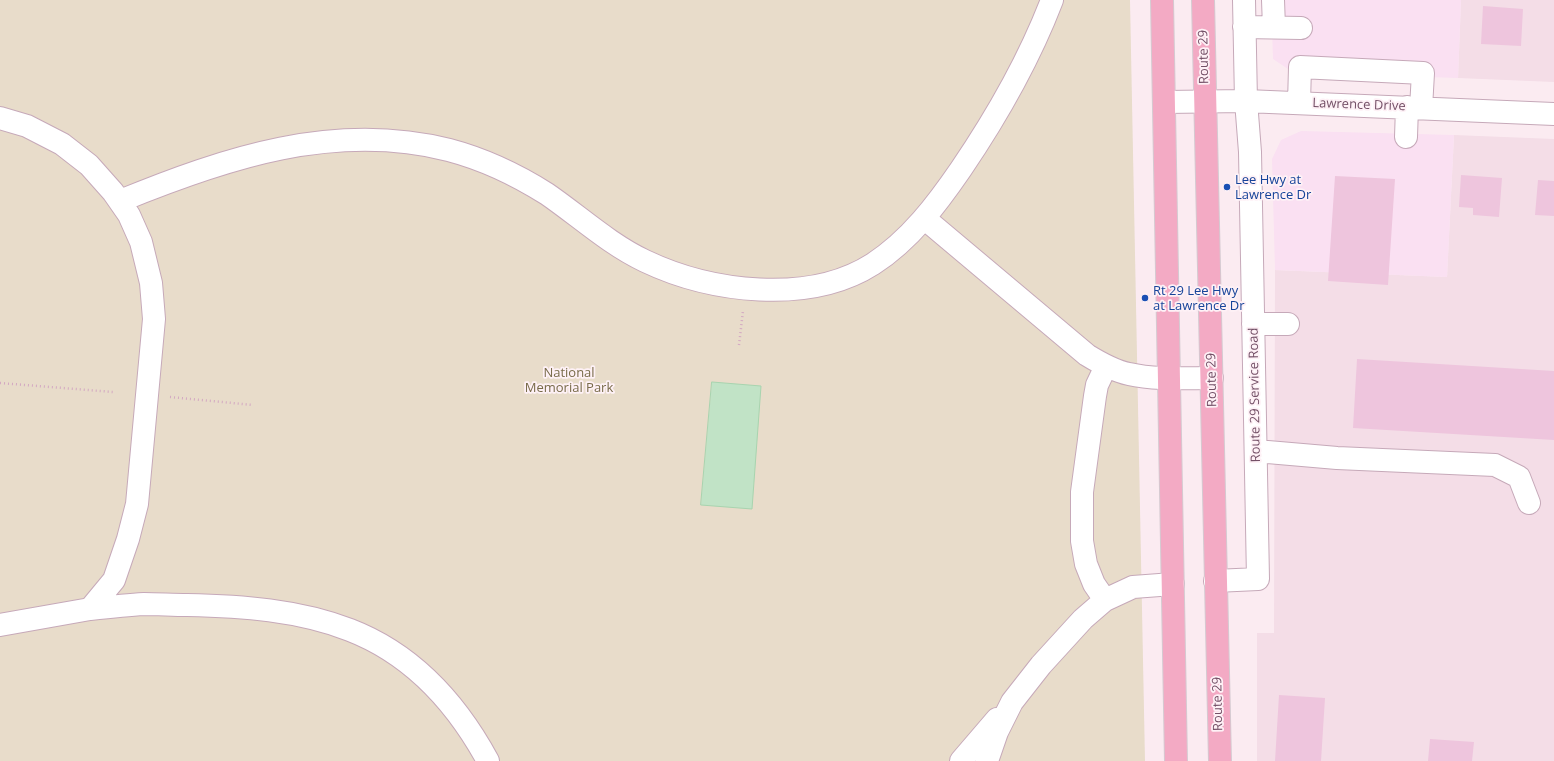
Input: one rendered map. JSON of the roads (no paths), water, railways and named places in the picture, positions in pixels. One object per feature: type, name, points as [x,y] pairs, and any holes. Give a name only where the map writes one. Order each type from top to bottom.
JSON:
[{"type":"main road","points":[[1162,0],[1176,761]]},
{"type":"main road","name":"Route 29","points":[[1203,0],[1220,761]]},
{"type":"street","points":[[120,201],[181,176],[247,156],[284,148],[314,142],[359,138],[405,141],[450,150],[488,163],[527,182],[548,195],[597,231],[642,260],[676,274],[715,285],[774,291],[809,288],[842,279],[872,265],[894,248],[939,201],[982,138],[1017,78],[1046,17],[1052,0]]},
{"type":"street","name":"Route 29 Service Road","points":[[1215,580],[1258,579],[1253,324],[1260,240],[1246,101],[1244,0]]},
{"type":"street","points":[[1273,0],[1274,27]]},
{"type":"street","points":[[1244,27],[1301,28]]},
{"type":"street","points":[[1299,103],[1300,67],[1423,73],[1406,137]]},
{"type":"street","name":"Lawrence Drive","points":[[1164,102],[1246,101],[1554,114]]},
{"type":"street","points":[[0,118],[27,126],[62,144],[89,165],[120,201],[129,215],[140,242],[151,283],[154,319],[137,504],[128,538],[114,580],[90,609]]},
{"type":"street","points":[[924,218],[1087,355],[1106,366],[1129,374],[1212,378]]},
{"type":"street","points":[[1253,324],[1288,324]]},
{"type":"street","points":[[1105,600],[1094,584],[1089,571],[1082,541],[1082,492],[1097,385],[1106,366]]},
{"type":"street","points":[[1256,451],[1337,458],[1495,465],[1519,477],[1529,503]]},
{"type":"street","points":[[961,761],[1012,702],[1041,665],[1084,619],[1105,600],[1133,587],[1173,584]]},
{"type":"street","points":[[0,625],[90,609],[145,604],[207,605],[258,609],[314,618],[351,630],[388,649],[422,674],[450,703],[474,736],[488,761]]},
{"type":"street","points":[[988,761],[998,732],[1012,702]]},
{"type":"place","name":"Lee Hwy at Lawrence Dr","points":[[1227,187]]},
{"type":"place","name":"Rt 29 Lee Hwy at Lawrence Dr","points":[[1145,298]]},
{"type":"park label","name":"National Memorial Park","points":[[569,380]]}]
